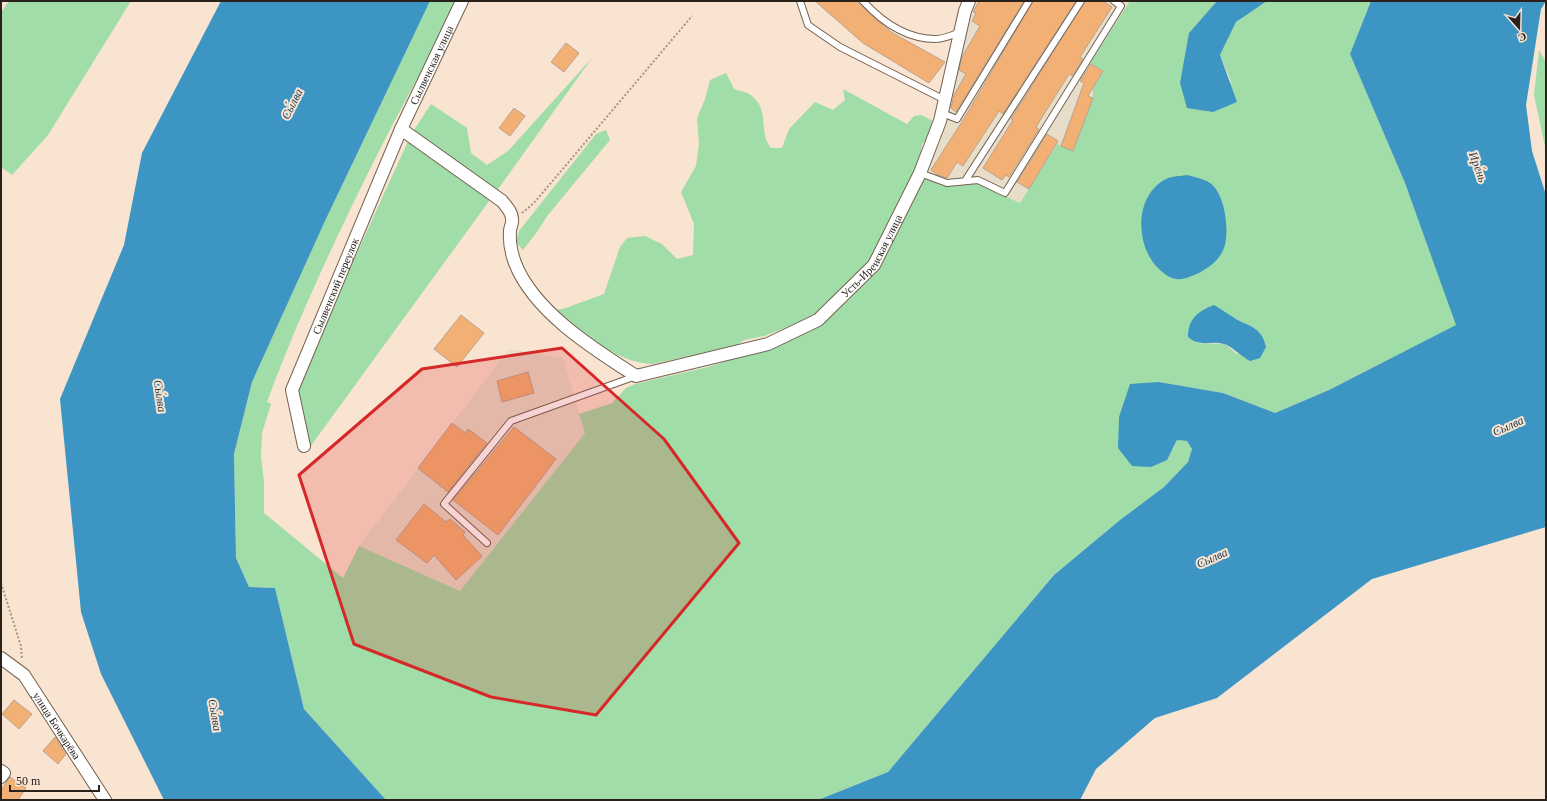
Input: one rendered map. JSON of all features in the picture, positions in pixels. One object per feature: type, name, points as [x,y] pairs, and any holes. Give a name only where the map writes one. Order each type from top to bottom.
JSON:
[{"type":"street","name":"Сылвенская улица","points":[[401,129],[462,1]]},
{"type":"street","name":"Усть-Иренская улица","points":[[636,376],[768,344],[818,320],[874,265],[920,173],[942,113],[965,11],[969,1]]},
{"type":"street","points":[[401,129],[502,201],[509,210],[513,219],[510,237],[511,251],[516,266],[533,291],[573,334],[636,376]]},
{"type":"street","name":"Сылвенский переулок","points":[[304,446],[292,390],[401,129]]},
{"type":"street","name":"улица Бочкарёва","points":[[1,658],[24,675],[105,800]]},
{"type":"street","points":[[1,771],[4,773],[1,777]]},
{"type":"lane","points":[[800,1],[808,25],[840,48],[945,100]]},
{"type":"lane","points":[[863,1],[892,27],[919,37],[938,39],[960,32]]},
{"type":"lane","points":[[942,113],[957,119],[1029,1]]},
{"type":"lane","points":[[965,181],[1081,1]]},
{"type":"lane","points":[[920,173],[947,183],[978,180],[1004,193],[1121,6],[1114,1]]},
{"type":"lane","points":[[487,542],[444,504],[511,422],[636,376]]},
{"type":"path","points":[[513,219],[534,203],[692,16]]},
{"type":"path","points":[[1,583],[21,646],[24,675]]},
{"type":"highlighted area","points":[[562,348],[664,439],[739,543],[596,715],[491,697],[354,644],[299,475],[422,369]]},
{"type":"shaded area","points":[[974,1],[1130,1],[1090,63],[1103,71],[1093,88],[1093,98],[1073,151],[1056,144],[1020,203],[976,183],[944,186],[924,178],[945,122]]},
{"type":"shaded area","points":[[509,349],[563,358],[585,433],[460,591],[359,546]]},
{"type":"green space","points":[[9,1],[131,1],[48,135],[12,175],[1,167],[1,12]]},
{"type":"green space","points":[[430,1],[456,1],[362,185],[305,308],[267,402],[271,404],[262,433],[261,456],[264,482],[264,513],[343,578],[359,546],[460,591],[585,433],[579,414],[612,403],[626,388],[635,384],[708,367],[760,350],[817,325],[849,300],[882,259],[924,178],[944,186],[976,183],[1020,203],[1057,144],[1073,150],[1093,98],[1093,88],[1103,71],[1090,63],[1130,1],[1217,1],[1189,33],[1232,84],[1220,55],[1236,22],[1267,1],[1371,1],[1350,54],[1405,183],[1457,325],[1329,390],[1275,413],[1223,393],[1159,382],[1173,450],[1177,440],[1187,441],[1192,449],[1188,462],[1164,487],[1120,520],[1054,575],[888,772],[818,800],[386,800],[304,709],[275,588],[249,587],[236,558],[234,454],[252,382],[325,221]],"holes":[[[1236,319],[1254,328],[1237,354],[1225,344],[1196,343]]]},
{"type":"green space","points":[[1539,50],[1546,62],[1546,151],[1534,95]]},
{"type":"green space","points":[[592,58],[496,192],[414,130],[431,104],[467,128],[471,153],[487,165],[508,151]]},
{"type":"green space","points":[[726,73],[734,89],[752,96],[761,108],[765,136],[771,148],[782,148],[789,129],[815,102],[833,110],[845,100],[843,89],[907,124],[914,116],[921,115],[933,121],[929,137],[922,144],[918,174],[871,259],[831,303],[806,320],[764,336],[744,340],[737,345],[653,364],[625,358],[612,352],[588,336],[555,310],[563,309],[604,294],[620,247],[627,238],[645,236],[662,244],[677,259],[693,255],[694,224],[681,192],[696,166],[699,144],[697,118],[705,99],[710,80]]},
{"type":"green space","points":[[606,130],[610,140],[548,215],[523,250],[516,242],[519,231],[596,134]]},
{"type":"green space","points":[[409,139],[492,197],[310,447],[295,389]]},
{"type":"water","name":"Сы́лва","points":[[221,1],[430,1],[325,221],[252,382],[234,454],[236,558],[249,587],[275,588],[304,709],[386,800],[164,800],[101,674],[81,612],[60,399],[124,245],[142,153]]},
{"type":"water","points":[[1217,1],[1267,1],[1236,22],[1220,55],[1237,102],[1213,112],[1187,108],[1180,83],[1189,33]]},
{"type":"water","points":[[1371,1],[1546,1],[1541,9],[1526,105],[1532,151],[1546,195],[1546,527],[1372,579],[1217,698],[1155,718],[1096,769],[1080,800],[818,800],[888,772],[1054,575],[1120,520],[1164,487],[1188,462],[1192,449],[1187,441],[1177,440],[1167,460],[1151,467],[1132,466],[1118,448],[1119,417],[1130,384],[1159,382],[1223,393],[1275,413],[1329,390],[1456,325],[1405,183],[1350,54]]},
{"type":"water","points":[[1187,175],[1202,179],[1210,183],[1215,188],[1223,204],[1225,213],[1226,241],[1220,256],[1211,265],[1199,273],[1182,279],[1176,279],[1162,272],[1149,256],[1144,245],[1142,220],[1144,207],[1148,196],[1156,186],[1168,178]]},
{"type":"water","points":[[1214,305],[1259,332],[1266,347],[1260,358],[1250,361],[1226,345],[1219,343],[1197,342],[1188,337],[1190,325],[1195,316]]},
{"type":"building","points":[[815,1],[856,1],[891,32],[945,62],[929,83],[863,43]]},
{"type":"building","points":[[979,1],[1024,1],[956,112],[951,108],[954,95],[966,74],[959,70],[962,57],[980,26],[972,21],[976,13],[973,12]]},
{"type":"building","points":[[1033,1],[1076,1],[1003,114],[999,111],[963,166],[957,162],[947,178],[938,175],[931,170],[965,117]]},
{"type":"building","points":[[1085,1],[1103,1],[1112,7],[1080,57],[1083,59],[1072,76],[1069,74],[1036,127],[1039,129],[1009,177],[1006,175],[1002,180],[983,168],[1013,120],[1011,119]]},
{"type":"building","points":[[566,43],[579,53],[564,72],[551,62]]},
{"type":"building","points":[[1091,64],[1103,71],[1088,96],[1093,98],[1073,151],[1061,146],[1084,83],[1080,81]]},
{"type":"building","points":[[514,108],[525,116],[510,136],[499,128]]},
{"type":"building","points":[[1047,134],[1058,141],[1029,189],[1017,182]]},
{"type":"building","points":[[461,315],[484,333],[457,367],[434,349]]},
{"type":"building","points":[[528,372],[534,393],[502,402],[497,381]]},
{"type":"building","points":[[452,423],[465,433],[468,429],[487,443],[448,492],[418,468]]},
{"type":"building","points":[[514,427],[556,459],[498,535],[453,500]]},
{"type":"building","points":[[424,504],[446,522],[450,519],[465,532],[463,535],[482,556],[456,580],[434,555],[427,563],[396,540]]},
{"type":"building","points":[[14,700],[32,714],[19,729],[2,714]]},
{"type":"building","points":[[55,737],[66,754],[58,764],[43,751]]},
{"type":"building","points":[[10,777],[26,788],[18,800],[1,800],[1,790]]},
{"type":"water label","name":"Ире́нь","points":[[1478,167]]},
{"type":"water label","name":"Сылва","points":[[1508,426]]},
{"type":"water label","name":"Сылва","points":[[1212,558]]}]
